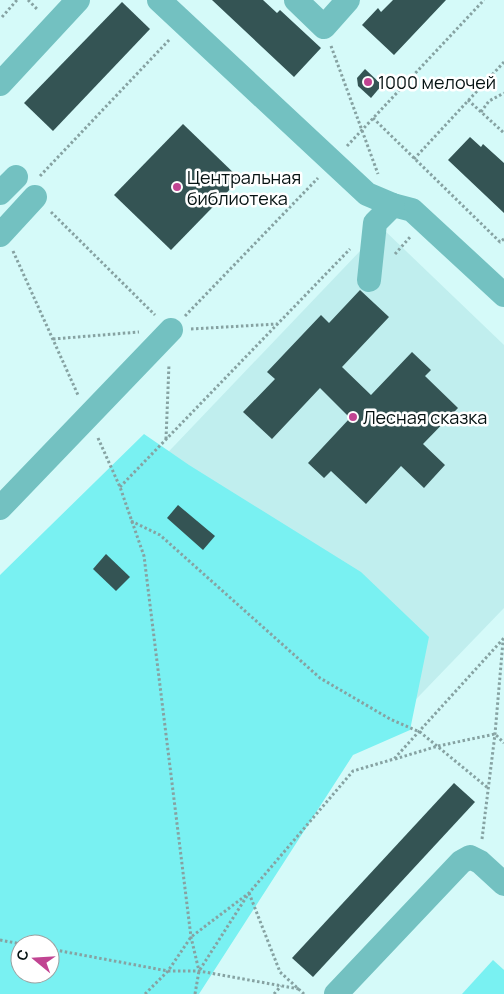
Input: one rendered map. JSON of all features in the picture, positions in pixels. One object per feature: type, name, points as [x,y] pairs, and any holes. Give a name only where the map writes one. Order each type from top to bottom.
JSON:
[{"type":"street","points":[[0,84],[78,0]]},
{"type":"street","points":[[159,0],[366,194],[393,205],[412,210],[500,284]]},
{"type":"street","points":[[296,0],[324,27],[348,0]]},
{"type":"street","points":[[2,233],[35,197]]},
{"type":"street","points":[[369,280],[375,223],[393,205]]},
{"type":"street","points":[[0,508],[171,330]]},
{"type":"street","points":[[336,994],[461,862],[470,857],[480,862],[504,884]]},
{"type":"path","points":[[1,16],[17,0]]},
{"type":"path","points":[[344,150],[484,0]]},
{"type":"path","points":[[324,27],[382,182]]},
{"type":"path","points":[[171,330],[27,189],[173,35]]},
{"type":"path","points":[[414,159],[503,63]]},
{"type":"path","points":[[503,63],[504,69]]},
{"type":"path","points":[[481,112],[489,101],[504,93]]},
{"type":"path","points":[[468,100],[504,133]]},
{"type":"path","points":[[373,118],[504,246]]},
{"type":"path","points":[[166,439],[171,330],[321,174]]},
{"type":"path","points":[[394,255],[424,221]]},
{"type":"path","points":[[120,487],[375,223]]},
{"type":"path","points":[[2,233],[53,339],[120,487],[144,556],[192,937],[199,971],[195,994]]},
{"type":"path","points":[[500,242],[504,238]]},
{"type":"path","points":[[53,339],[277,324]]},
{"type":"path","points":[[131,521],[160,535],[320,678],[390,719],[420,732],[488,788]]},
{"type":"path","points":[[394,759],[503,639]]},
{"type":"path","points":[[480,862],[495,734],[503,639]]},
{"type":"path","points":[[199,971],[249,893],[353,771],[438,746],[495,734]]},
{"type":"path","points":[[495,734],[504,742]]},
{"type":"path","points":[[145,994],[168,971],[192,937],[249,893]]},
{"type":"path","points":[[249,893],[280,972],[304,994]]},
{"type":"path","points":[[60,951],[168,971],[199,971],[299,989]]},
{"type":"path","points":[[274,994],[281,986]]},
{"type":"shaded area","name":"Лесная сказка","points":[[382,228],[504,345],[504,608],[397,719],[133,489]]},
{"type":"shaded area","points":[[144,434],[189,465],[361,572],[429,637],[410,730],[353,755],[199,994],[0,994],[0,575]]},
{"type":"shaded area","points":[[493,960],[504,970],[504,994],[462,994]]},
{"type":"building","points":[[212,0],[263,0],[277,13],[280,10],[321,48],[294,77]]},
{"type":"building","points":[[393,0],[446,0],[394,55],[362,25],[378,8],[381,12]]},
{"type":"building","points":[[122,2],[150,29],[53,131],[24,103]]},
{"type":"building","name":"1000 мелочей","points":[[365,69],[382,85],[371,98],[358,86],[357,78]]},
{"type":"building","name":"Центральная библиотека","points":[[183,124],[240,179],[171,250],[114,195]]},
{"type":"building","points":[[470,137],[481,147],[483,144],[504,163],[504,213],[448,160]]},
{"type":"building","points":[[360,290],[389,317],[342,367],[371,395],[412,352],[431,370],[425,376],[458,408],[423,444],[445,465],[424,488],[401,466],[366,504],[331,471],[324,478],[308,463],[350,418],[320,388],[272,439],[243,412],[275,379],[267,372],[321,315],[329,323]]},
{"type":"building","points":[[178,505],[215,536],[203,550],[167,518]]},
{"type":"building","points":[[106,554],[130,577],[116,591],[93,569]]},
{"type":"building","points":[[454,783],[475,802],[313,977],[292,958]]},
{"type":"place","name":"1000 мелочей","points":[[368,82]]},
{"type":"place","name":"Центральная библиотека","points":[[177,187]]},
{"type":"place","name":"Лесная сказка","points":[[353,417]]}]
